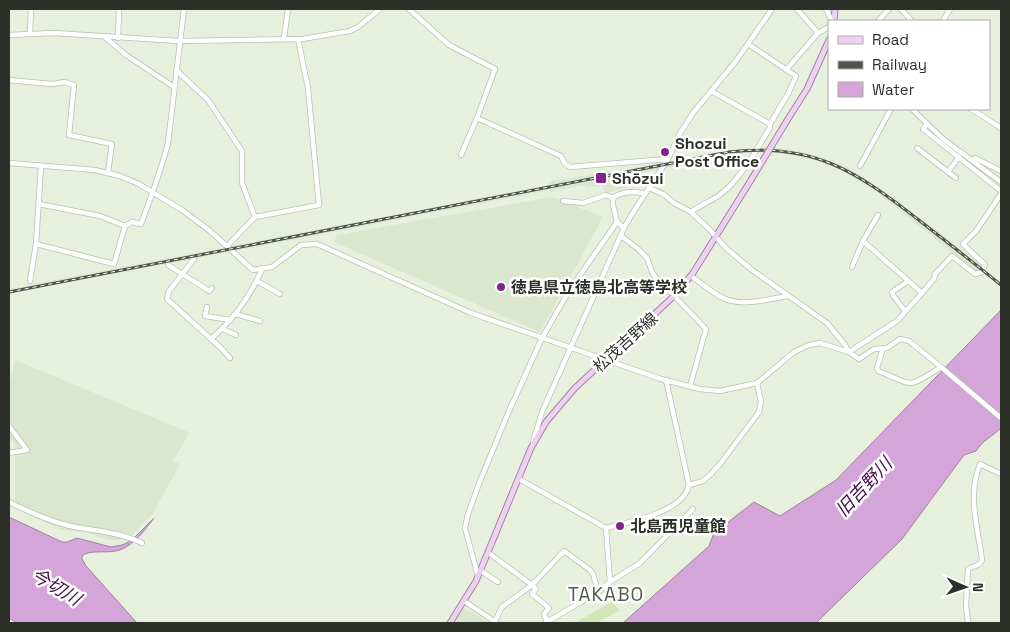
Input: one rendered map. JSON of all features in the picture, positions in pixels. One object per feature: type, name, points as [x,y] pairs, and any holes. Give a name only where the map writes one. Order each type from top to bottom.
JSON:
[{"type":"main road","name":"松茂吉野線","points":[[450,623],[480,574],[531,448],[546,422],[575,388],[675,295],[691,276],[807,89],[828,42]]},
{"type":"street","points":[[30,33],[31,9]]},
{"type":"street","points":[[118,38],[119,9]]},
{"type":"street","points":[[36,244],[114,264],[125,226],[132,222],[141,224],[154,192],[168,143],[184,9]]},
{"type":"street","points":[[284,38],[288,9]]},
{"type":"street","points":[[9,35],[54,33],[179,41],[300,39],[350,30],[358,27],[380,9]]},
{"type":"street","points":[[409,9],[449,45],[495,68],[477,118],[461,154]]},
{"type":"street","points":[[531,448],[542,412],[624,228],[668,159],[693,113],[748,44],[772,9]]},
{"type":"street","points":[[797,9],[818,33]]},
{"type":"street","points":[[826,9],[832,20]]},
{"type":"street","points":[[879,20],[889,9]]},
{"type":"street","points":[[901,9],[911,20]]},
{"type":"street","points":[[943,20],[950,9]]},
{"type":"street","points":[[786,70],[818,33],[828,28]]},
{"type":"street","points":[[105,37],[126,55],[174,87]]},
{"type":"street","points":[[227,246],[255,217],[319,205],[308,88],[300,39]]},
{"type":"street","points":[[691,212],[717,196],[736,178],[770,128],[770,124],[788,94],[796,76],[748,44]]},
{"type":"street","points":[[176,70],[208,100],[242,150],[242,183],[255,217]]},
{"type":"street","points":[[9,80],[52,84],[65,82],[74,85],[68,133],[69,135],[112,144],[108,172]]},
{"type":"street","points":[[711,91],[770,124]]},
{"type":"street","points":[[860,166],[890,110]]},
{"type":"street","points":[[913,110],[943,139],[1001,182]]},
{"type":"street","points":[[973,110],[1001,128]]},
{"type":"street","points":[[477,118],[561,156],[565,164],[570,168],[668,159]]},
{"type":"street","points":[[9,163],[108,172],[120,176],[154,192],[182,210],[210,231],[253,270],[272,267],[301,245],[317,244],[471,313],[666,380],[720,391],[757,383],[794,352],[809,346],[820,343],[849,351],[897,321],[922,294],[934,279],[935,274],[952,256],[976,274],[982,272],[985,265],[963,244],[976,231],[1001,192],[923,129],[927,124]]},
{"type":"street","points":[[917,148],[956,178]]},
{"type":"street","points":[[948,172],[960,157]]},
{"type":"street","points":[[974,162],[975,158],[1001,171]]},
{"type":"street","points":[[30,281],[36,244],[41,166]]},
{"type":"street","points":[[649,188],[663,194],[674,203],[691,212],[727,249],[752,270],[827,323],[849,351],[859,360],[874,349],[887,348],[900,338],[904,338],[1001,418]]},
{"type":"street","points":[[563,201],[583,203],[606,195],[613,198],[635,192],[645,194]]},
{"type":"street","points":[[613,198],[617,222],[624,228]]},
{"type":"street","points":[[39,204],[100,216],[125,226]]},
{"type":"street","points":[[852,267],[863,241],[878,215]]},
{"type":"street","points":[[498,582],[480,574],[465,528],[468,514],[498,435],[542,338],[569,292],[617,222]]},
{"type":"street","points":[[621,236],[647,258],[653,274],[706,329],[690,386]]},
{"type":"street","points":[[863,241],[922,294]]},
{"type":"street","points":[[194,259],[169,291],[168,299],[230,358]]},
{"type":"street","points":[[168,265],[206,289],[212,288]]},
{"type":"street","points":[[211,339],[223,329],[250,296],[262,269]]},
{"type":"street","points":[[691,276],[724,298],[733,301],[752,301],[788,296]]},
{"type":"street","points":[[257,280],[280,294]]},
{"type":"street","points":[[905,311],[892,292],[908,282]]},
{"type":"street","points":[[207,307],[205,316],[231,320]]},
{"type":"street","points":[[236,314],[260,321]]},
{"type":"street","points":[[223,329],[236,335]]},
{"type":"street","points":[[883,348],[877,368],[878,371],[904,383],[916,383],[942,368]]},
{"type":"street","points":[[519,479],[606,528],[643,519],[668,510],[688,490],[688,485],[666,380]]},
{"type":"street","points":[[688,485],[703,481],[710,475],[759,412],[762,402],[757,383]]},
{"type":"street","points":[[9,426],[27,450],[9,452]]},
{"type":"street","points":[[968,623],[966,605],[968,569],[980,564],[982,560],[974,519],[973,490],[980,464],[1001,474]]},
{"type":"street","points":[[9,502],[33,514],[69,526],[126,535],[142,543]]},
{"type":"street","points":[[489,553],[536,589],[532,594],[549,608],[544,614],[546,623],[598,592],[640,563],[693,509]]},
{"type":"street","points":[[606,528],[610,582]]},
{"type":"street","points":[[464,601],[496,622],[502,607],[532,585],[564,551],[590,570],[598,592]]},
{"type":"shaded area","points":[[758,147],[779,148],[807,153],[845,166],[893,197],[983,266],[977,272],[874,190],[843,171],[806,158],[779,153],[755,152],[729,155],[628,176],[628,178],[624,179],[626,188],[605,193],[602,185],[586,188],[585,185],[551,190],[9,294],[9,289],[549,185],[549,182],[609,171],[609,173],[728,150]]},
{"type":"shaded area","name":"徳島県立徳島北高等学校","points":[[552,197],[603,217],[540,332],[334,242],[337,235]]},
{"type":"shaded area","points":[[15,360],[188,432],[173,461],[180,464],[153,513],[133,535],[119,540],[109,540],[85,532],[61,530],[15,508],[15,443],[9,438],[9,389]]},
{"type":"shaded area","points":[[464,608],[490,623],[454,623]]},
{"type":"green space","points":[[612,602],[620,610],[597,623],[574,623]]},
{"type":"water","name":"旧吉野川","points":[[1001,310],[1001,428],[976,451],[964,455],[902,539],[816,623],[623,623],[709,546],[714,533],[754,502],[780,516],[836,480]]},
{"type":"water","name":"今切川","points":[[9,517],[62,542],[77,538],[111,547],[131,541],[154,518],[139,537],[120,550],[89,553],[82,556],[86,566],[137,623],[17,623],[9,618]]},
{"type":"railway","points":[[9,292],[729,152],[759,150],[809,156],[832,164],[854,175],[897,203],[1001,285]]},
{"type":"place","name":"Shozui Post Office","points":[[665,152]]},
{"type":"place","name":"Shōzui","points":[[601,178]]},
{"type":"place","name":"徳島県立徳島北高等学校","points":[[501,287]]},
{"type":"place","name":"北島西児童館","points":[[620,526]]},
{"type":"district","name":"TAKABO","points":[[606,594]]}]
